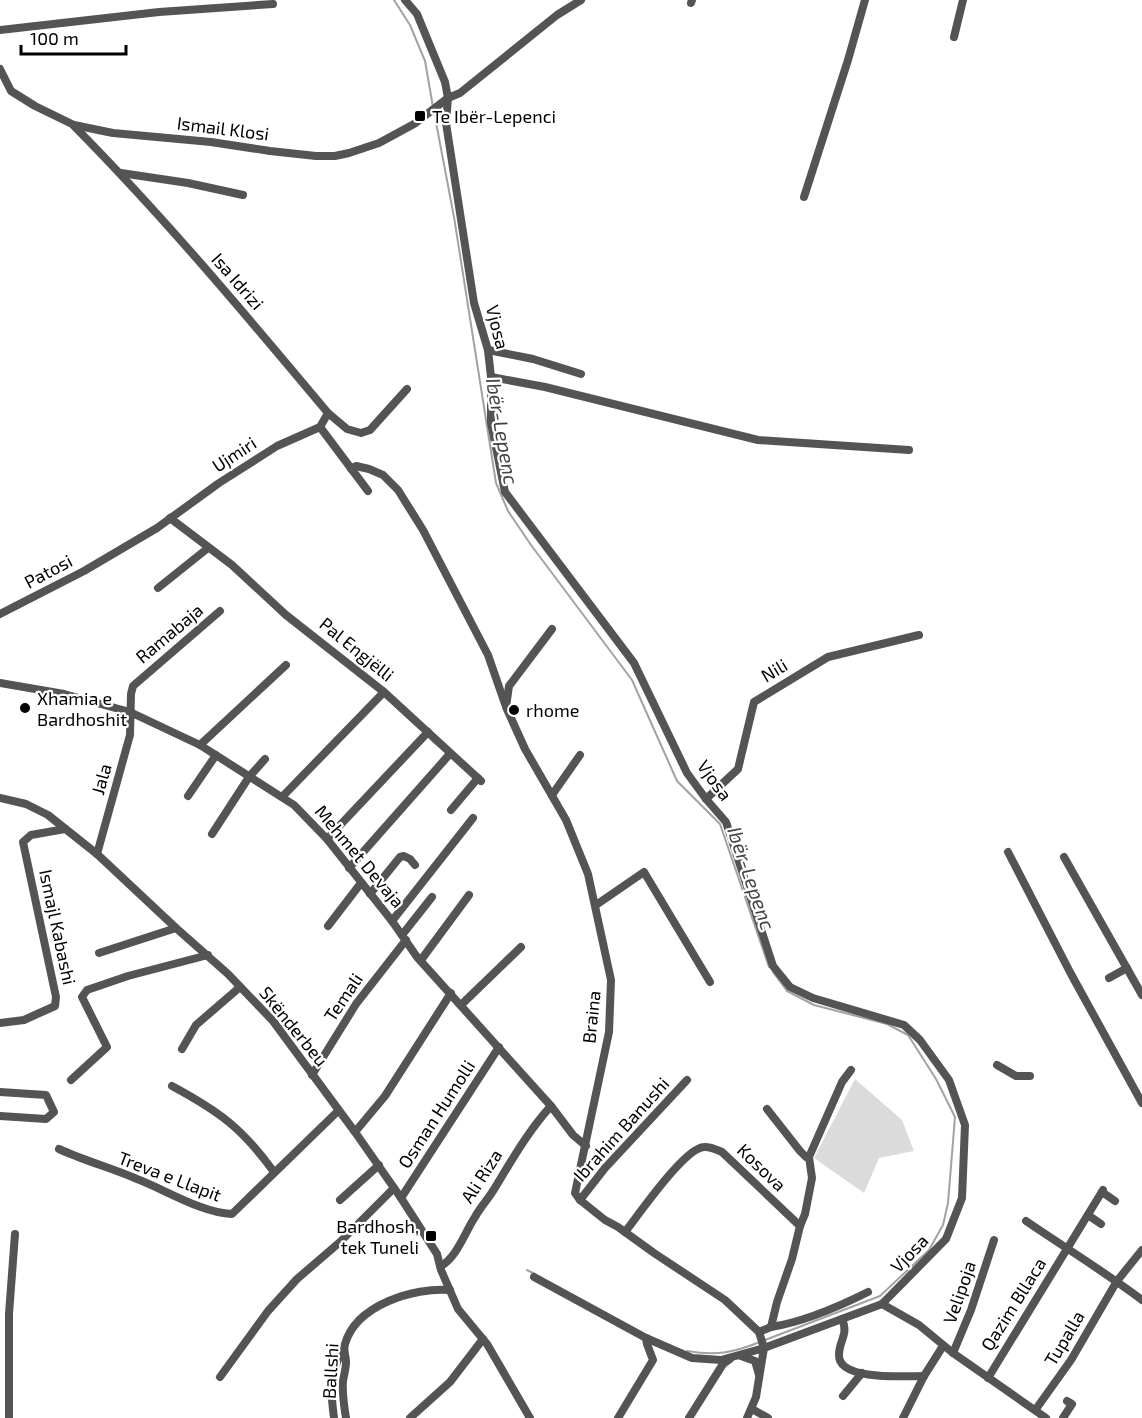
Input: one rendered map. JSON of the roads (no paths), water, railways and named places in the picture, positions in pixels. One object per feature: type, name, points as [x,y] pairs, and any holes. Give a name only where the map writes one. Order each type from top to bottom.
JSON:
[{"type":"street","name":"Vjosa","points":[[405,0],[417,14],[445,82],[448,98],[446,123],[474,303],[488,350],[491,377],[491,423],[505,492],[634,663],[687,773],[726,822],[773,966],[790,987],[813,998],[904,1025],[920,1040],[949,1080],[965,1125],[962,1198],[946,1239],[882,1304],[764,1348],[721,1360],[692,1358],[646,1338],[534,1277]]},
{"type":"street","name":"Ismail Klosi","points":[[0,69],[11,91],[35,106],[74,125],[113,133],[335,156],[379,143],[414,124],[448,98],[460,93],[557,15],[580,0]]},
{"type":"street","points":[[804,197],[865,0]]},
{"type":"street","points":[[954,38],[963,0]]},
{"type":"street","points":[[0,30],[241,4],[273,4]]},
{"type":"street","name":"Isa Idrizi","points":[[74,125],[121,173],[224,288],[328,412]]},
{"type":"street","points":[[121,173],[188,183],[243,195]]},
{"type":"street","points":[[488,350],[533,358],[581,374]]},
{"type":"street","points":[[491,377],[545,387],[758,440],[909,450]]},
{"type":"street","points":[[368,491],[320,427],[328,412],[347,429],[361,433],[370,430],[407,389]]},
{"type":"street","name":"Ujmiri","points":[[171,518],[219,483],[277,446],[320,427]]},
{"type":"street","name":"Braina","points":[[351,469],[356,466],[383,476],[398,490],[423,530],[488,655],[506,707],[525,749],[566,820],[588,874],[611,980],[609,1032],[586,1146],[575,1188],[575,1193],[580,1200]]},
{"type":"street","name":"Pal Engjëlli","points":[[171,518],[232,565],[286,615],[384,692],[480,780],[451,810]]},
{"type":"street","name":"Patosi","points":[[0,614],[110,556],[171,518]]},
{"type":"street","points":[[158,588],[208,548]]},
{"type":"street","name":"Ramabaja","points":[[130,712],[133,686],[220,611]]},
{"type":"street","points":[[506,707],[509,686],[552,629]]},
{"type":"street","name":"Nili","points":[[706,799],[738,769],[754,702],[828,657],[919,635]]},
{"type":"street","points":[[201,745],[286,665]]},
{"type":"street","name":"Mehmet Devaja","points":[[0,683],[64,694],[130,712],[201,745],[282,797],[305,815],[393,921],[421,960],[551,1106],[573,1135],[586,1146]]},
{"type":"street","points":[[282,797],[384,692]]},
{"type":"street","name":"Jala","points":[[97,854],[130,735],[130,712]]},
{"type":"street","points":[[327,839],[428,732]]},
{"type":"street","points":[[188,796],[216,755]]},
{"type":"street","points":[[552,795],[580,755]]},
{"type":"street","points":[[349,868],[448,756]]},
{"type":"street","points":[[212,834],[249,777],[265,759]]},
{"type":"street","name":"Skënderbeu","points":[[0,798],[26,804],[48,815],[97,854],[208,955],[273,1021],[401,1198],[437,1254],[458,1309],[485,1341],[530,1418]]},
{"type":"street","points":[[393,921],[473,818]]},
{"type":"street","name":"Ismajl Kabashi","points":[[0,1023],[24,1020],[55,1006],[56,997],[23,842],[31,835],[65,829]]},
{"type":"street","points":[[1008,852],[1071,974],[1142,1102]]},
{"type":"street","points":[[370,894],[400,857],[410,859],[415,865]]},
{"type":"street","points":[[1064,857],[1142,995]]},
{"type":"street","points":[[596,905],[644,872],[710,982]]},
{"type":"street","points":[[328,926],[361,883]]},
{"type":"street","points":[[421,960],[470,895]]},
{"type":"street","name":"Temali","points":[[312,1075],[356,1004],[432,897]]},
{"type":"street","points":[[99,953],[176,928]]},
{"type":"street","points":[[461,1005],[521,947]]},
{"type":"street","points":[[71,1080],[107,1047],[82,997],[83,993],[128,976],[208,955]]},
{"type":"street","points":[[1109,978],[1127,968]]},
{"type":"street","points":[[182,1049],[196,1025],[240,987]]},
{"type":"street","points":[[355,1132],[385,1096],[451,993]]},
{"type":"street","name":"Osman Humolli","points":[[401,1198],[499,1047]]},
{"type":"street","points":[[997,1065],[1016,1076],[1030,1077]]},
{"type":"street","points":[[771,1326],[810,1194],[812,1178],[809,1157],[842,1082],[851,1070]]},
{"type":"street","name":"Ibrahim Banushi","points":[[580,1200],[605,1168],[687,1080]]},
{"type":"street","points":[[172,1086],[209,1106],[234,1125],[257,1149],[274,1172]]},
{"type":"street","points":[[0,1092],[46,1095],[54,1112],[46,1119],[0,1116]]},
{"type":"street","name":"Ali Riza","points":[[441,1268],[451,1257],[538,1120],[551,1106]]},
{"type":"street","points":[[767,1109],[800,1151],[809,1157]]},
{"type":"street","name":"Treva e Llapit","points":[[59,1149],[100,1167],[135,1178],[217,1214],[232,1214],[338,1111]]},
{"type":"street","name":"Kosova","points":[[625,1232],[670,1174],[691,1153],[704,1147],[722,1152],[800,1226]]},
{"type":"street","points":[[340,1200],[379,1166]]},
{"type":"street","points":[[219,1377],[268,1311],[297,1279],[340,1242],[394,1188]]},
{"type":"street","name":"Qazim Bllaca","points":[[988,1378],[1102,1191],[1115,1201]]},
{"type":"street","points":[[580,1200],[605,1220],[725,1300],[759,1335],[764,1348],[760,1378],[752,1409],[747,1418]]},
{"type":"street","points":[[1088,1215],[1101,1224]]},
{"type":"street","name":"Qazim Bllaca","points":[[1026,1221],[1142,1300]]},
{"type":"street","points":[[9,1418],[9,1314],[15,1233]]},
{"type":"street","name":"Velipoja","points":[[953,1353],[971,1310],[994,1240]]},
{"type":"street","points":[[1117,1281],[1142,1250]]},
{"type":"street","name":"Tupalla","points":[[1036,1409],[1071,1360],[1117,1281]]},
{"type":"street","name":"Ballshi","points":[[346,1418],[343,1382],[346,1362],[344,1347],[359,1320],[382,1303],[399,1297],[449,1288]]},
{"type":"street","points":[[759,1335],[771,1326],[787,1324],[851,1301],[868,1292]]},
{"type":"street","name":"Velipoja","points":[[882,1304],[919,1325],[943,1346],[1047,1418]]},
{"type":"street","points":[[842,1319],[846,1328],[839,1352],[840,1364],[844,1367],[862,1373],[924,1377]]},
{"type":"street","points":[[618,1418],[653,1360],[646,1344],[646,1338]]},
{"type":"street","points":[[410,1418],[450,1382],[485,1341]]},
{"type":"street","points":[[903,1418],[943,1346]]},
{"type":"street","points":[[334,1418],[331,1388],[333,1371],[344,1347]]},
{"type":"street","points":[[741,1356],[755,1361],[760,1378]]},
{"type":"street","points":[[689,1418],[723,1364],[730,1358]]},
{"type":"street","points":[[843,1396],[862,1373]]},
{"type":"street","points":[[1063,1418],[1072,1404],[1066,1401]]},
{"type":"street","points":[[752,1409],[768,1418]]},
{"type":"waterway","name":"Ibër-Lepenc","points":[[394,0],[410,25],[425,61],[433,107]]},
{"type":"waterway","name":"Ibër-Lepenc","points":[[434,112],[454,217],[496,483],[508,511],[531,545],[632,680],[677,781],[720,824],[769,967]]},
{"type":"waterway","name":"Ibër-Lepenc","points":[[765,1340],[880,1296],[929,1250],[943,1225],[948,1203],[955,1117],[936,1079],[908,1035],[887,1024],[814,1005],[787,991],[773,972]]},
{"type":"waterway","name":"Ibër-Lepenc","points":[[527,1270],[535,1274]]},
{"type":"waterway","name":"Ibër-Lepenc","points":[[687,1351],[724,1352],[760,1342]]},
{"type":"place","name":"Te Ibër-Lepenci","points":[[420,116]]},
{"type":"place","name":"Xhamia e Bardhoshit","points":[[25,708]]},
{"type":"place","name":"rhome","points":[[514,710]]},
{"type":"place","name":"Bardhosh, tek Tuneli","points":[[431,1236]]}]
